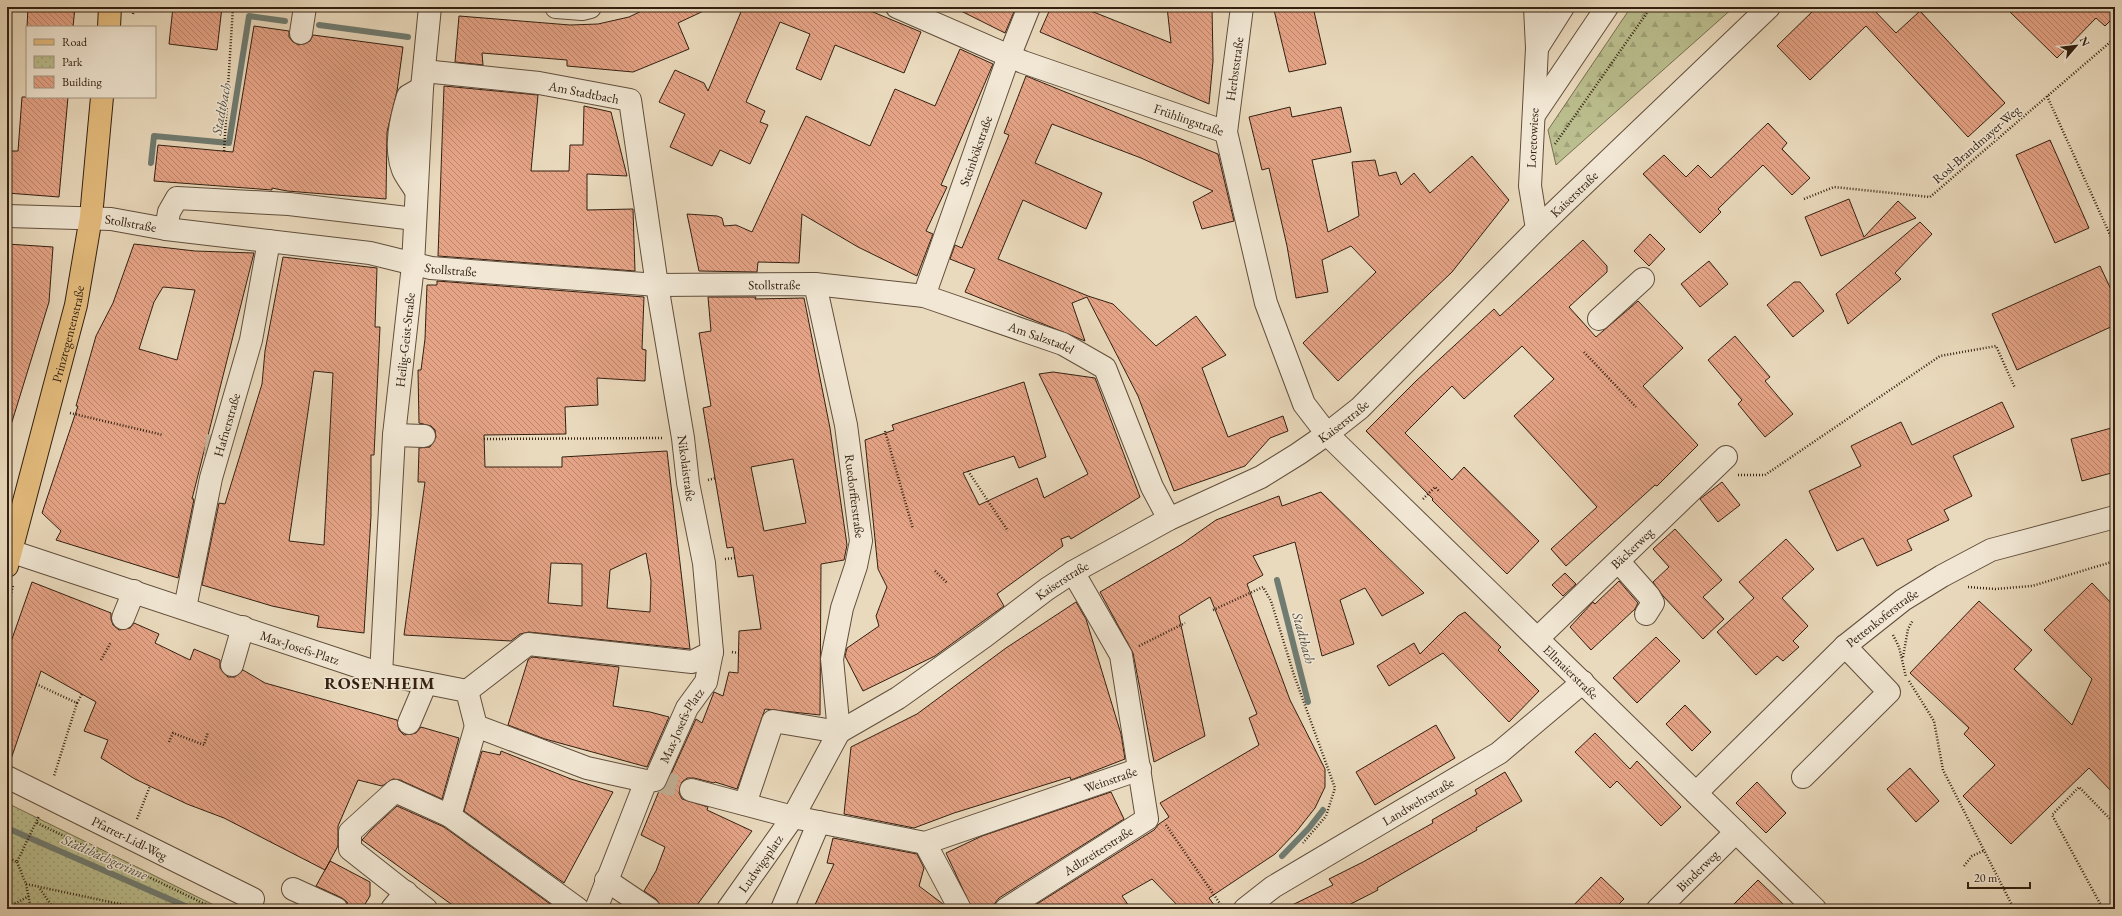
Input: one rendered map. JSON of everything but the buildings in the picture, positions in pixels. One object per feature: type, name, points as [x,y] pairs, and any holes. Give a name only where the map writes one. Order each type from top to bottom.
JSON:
[{"type":"main road","points":[[108,26],[110,7]]},
{"type":"main road","name":"Prinzregentenstraße","points":[[13,560],[76,305],[91,217],[102,98]]},
{"type":"street","points":[[301,33],[305,7]]},
{"type":"street","name":"Heilig-Geist-Straße","points":[[381,674],[394,435],[413,265],[423,80],[430,7]]},
{"type":"street","points":[[556,7],[582,9],[590,7]]},
{"type":"street","name":"Frühlingstraße","points":[[897,7],[1009,56],[1226,132],[1266,303],[1304,404],[1327,434]]},
{"type":"street","name":"Steinbökstraße","points":[[924,296],[1009,56],[1029,7]]},
{"type":"street","name":"Herbststraße","points":[[1226,132],[1242,7]]},
{"type":"street","name":"Loretowiese","points":[[1535,7],[1537,48],[1530,186],[1537,228]]},
{"type":"street","name":"Loretowiese","points":[[1537,48],[1563,7]]},
{"type":"street","points":[[1534,116],[1607,7]]},
{"type":"street","name":"Kaiserstraße","points":[[839,732],[898,698],[985,636],[1047,589],[1073,572],[1169,519],[1261,477],[1327,434],[1360,408],[1537,228],[1769,7]]},
{"type":"street","name":"Am Stadtbach","points":[[423,80],[538,84],[630,100],[657,285]]},
{"type":"street","points":[[166,229],[169,212],[177,198],[289,204],[415,219]]},
{"type":"street","name":"Stollstraße","points":[[7,216],[91,217],[166,229],[370,253],[413,265],[431,268],[657,285],[815,284]]},
{"type":"street","name":"Hafnerstraße","points":[[185,608],[211,478],[251,340],[269,241]]},
{"type":"street","points":[[1599,319],[1643,279]]},
{"type":"street","name":"Am Salzstadel","points":[[815,284],[924,296],[1063,344],[1105,368],[1152,487],[1169,519]]},
{"type":"street","name":"Ruedorfferstraße","points":[[815,284],[846,425],[861,541],[856,566],[842,608],[832,659],[839,732]]},
{"type":"street","name":"Nikolaistraße","points":[[657,285],[683,438],[688,483],[704,563],[712,652]]},
{"type":"street","name":"Ellmaierstraße","points":[[1327,434],[1816,909]]},
{"type":"street","points":[[394,435],[424,436]]},
{"type":"street","name":"Bäckerweg","points":[[1538,638],[1619,562],[1721,462]]},
{"type":"street","name":"Pettenkoferstraße","points":[[1696,793],[1845,646],[1903,600],[1942,576],[1991,550],[2115,517]]},
{"type":"street","name":"Max-Josefs-Platz","points":[[13,560],[134,591],[381,674],[468,691]]},
{"type":"street","points":[[1619,562],[1649,596],[1653,604],[1646,614]]},
{"type":"street","name":"Weinstraße","points":[[926,843],[1140,769],[1121,655],[1073,572]]},
{"type":"street","points":[[123,618],[134,591]]},
{"type":"street","name":"Max-Josefs-Platz","points":[[232,664],[243,627]]},
{"type":"street","points":[[450,816],[473,735],[468,691],[528,644],[692,662],[712,652]]},
{"type":"street","points":[[1803,777],[1889,692],[1845,646]]},
{"type":"street","name":"Max-Josefs-Platz","points":[[646,781],[655,780],[686,708],[706,682],[712,652]]},
{"type":"street","name":"Landwehrstraße","points":[[1245,909],[1273,887],[1499,753],[1583,682]]},
{"type":"street","points":[[409,723],[426,683]]},
{"type":"street","points":[[745,804],[773,721],[839,732]]},
{"type":"street","name":"Ludwigsplatz","points":[[728,909],[793,817],[839,732]]},
{"type":"street","points":[[473,735],[587,768],[646,781],[606,880],[596,909]]},
{"type":"street","points":[[1140,769],[1146,810]]},
{"type":"street","name":"Pfarrer-Lidl-Weg","points":[[7,777],[253,899]]},
{"type":"street","name":"Ludwigsplatz","points":[[691,790],[793,817]]},
{"type":"street","points":[[426,909],[350,849],[350,832],[395,791],[450,816],[575,906]]},
{"type":"street","name":"Adlzreiterstraße","points":[[1006,909],[1146,810]]},
{"type":"street","points":[[793,817],[926,843],[960,909]]},
{"type":"street","points":[[782,909],[819,822]]},
{"type":"street","name":"Binderweg","points":[[1658,909],[1736,832]]},
{"type":"street","points":[[606,880],[649,909]]},
{"type":"street","points":[[294,889],[312,899],[336,909]]},
{"type":"street","points":[[392,909],[406,892]]},
{"type":"path","points":[[224,151],[233,7]]},
{"type":"path","points":[[1551,149],[1650,7]]},
{"type":"path","name":"Rosl-Brandmayer-Weg","points":[[1804,199],[1834,187],[1930,198],[2115,38]]},
{"type":"path","points":[[2047,96],[2111,237],[2115,240]]},
{"type":"path","points":[[1721,462],[1740,475],[1765,475],[1940,356],[1996,346],[2015,388]]},
{"type":"path","points":[[1584,352],[1636,408]]},
{"type":"path","points":[[63,412],[163,435]]},
{"type":"path","points":[[885,430],[913,529]]},
{"type":"path","points":[[484,439],[683,438]]},
{"type":"path","points":[[968,472],[1008,531]]},
{"type":"path","points":[[1961,588],[1995,589],[2032,586],[2115,561]]},
{"type":"path","points":[[935,571],[947,583]]},
{"type":"path","points":[[1213,610],[1263,587],[1271,602],[1294,675],[1336,788],[1326,816],[1302,844]]},
{"type":"path","points":[[1916,616],[1908,628],[1902,660],[1905,675],[1934,721],[1943,770],[2014,909]]},
{"type":"path","points":[[1121,655],[1185,623]]},
{"type":"path","points":[[101,660],[111,642]]},
{"type":"path","points":[[36,684],[77,703]]},
{"type":"path","points":[[17,862],[37,823],[48,797],[77,703],[82,694]]},
{"type":"path","points":[[169,742],[173,733],[204,745],[208,732]]},
{"type":"path","points":[[129,838],[150,786]]},
{"type":"path","points":[[2103,909],[2052,815],[2079,787],[2115,824]]},
{"type":"path","points":[[1146,810],[1158,813],[1224,909]]},
{"type":"path","points":[[37,823],[215,909]]},
{"type":"path","points":[[1964,866],[1972,856],[1985,850]]},
{"type":"path","points":[[7,857],[17,862],[26,884],[31,909]]},
{"type":"path","points":[[26,884],[143,909]]},
{"type":"path","points":[[40,888],[54,909]]},
{"type":"path","points":[[7,908],[29,896]]},
{"type":"path","points":[[2107,909],[2115,900]]},
{"type":"green space","points":[[1631,7],[1734,7],[1556,165],[1548,130]]},
{"type":"green space","points":[[7,803],[222,909],[7,909]]},
{"type":"waterway","name":"Stadtbach","points":[[151,163],[154,136],[229,143],[249,16],[285,21]]},
{"type":"waterway","name":"Stadtbach","points":[[319,25],[408,37]]},
{"type":"waterway","name":"Stadtbach","points":[[1277,580],[1308,702]]},
{"type":"waterway","name":"Stadtbach","points":[[1282,856],[1309,828],[1323,810]]},
{"type":"waterway","name":"Stadtbachgerinne","points":[[7,828],[192,909]]},
{"type":"tunnel","points":[[205,445],[220,447]]},
{"type":"tunnel","points":[[655,780],[691,790]]},
{"type":"district","name":"ROSENHEIM","points":[[380,683]]}]
